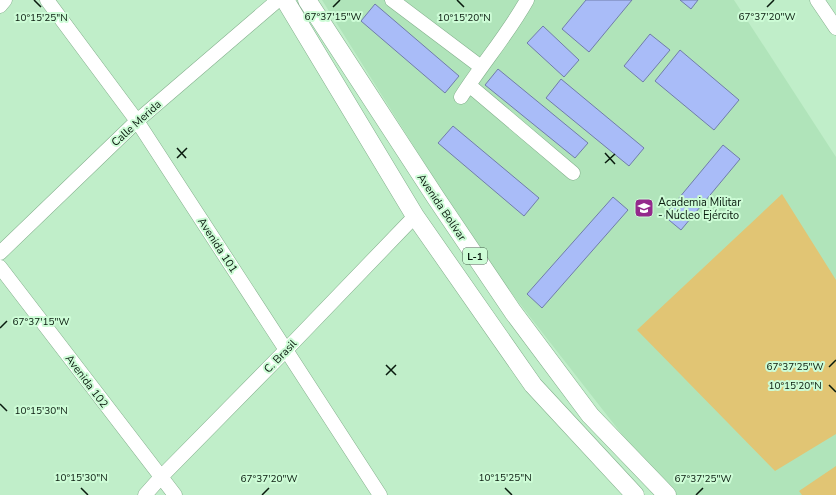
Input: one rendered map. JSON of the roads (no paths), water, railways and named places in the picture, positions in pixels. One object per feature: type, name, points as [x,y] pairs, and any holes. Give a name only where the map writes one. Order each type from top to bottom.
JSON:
[{"type":"main road","name":"L-1","points":[[285,0],[415,216],[533,385],[635,495]]},
{"type":"main road","name":"Avenida Bolívar","points":[[307,0],[436,198],[513,312],[590,414],[667,495]]},
{"type":"street","points":[[0,6],[5,0]]},
{"type":"street","name":"Avenida 101","points":[[47,0],[137,121],[380,495]]},
{"type":"street","name":"Calle Merida","points":[[0,253],[137,121],[278,0]]},
{"type":"street","points":[[392,0],[481,67]]},
{"type":"street","points":[[461,97],[505,35],[527,0]]},
{"type":"street","points":[[816,0],[836,28]]},
{"type":"street","points":[[469,85],[573,173]]},
{"type":"street","name":"C. Brasil","points":[[145,495],[415,216]]},
{"type":"street","name":"Avenida 102","points":[[0,267],[175,495]]},
{"type":"place","name":"Academia Militar - Núcleo Ejército","points":[[644,208]]}]
